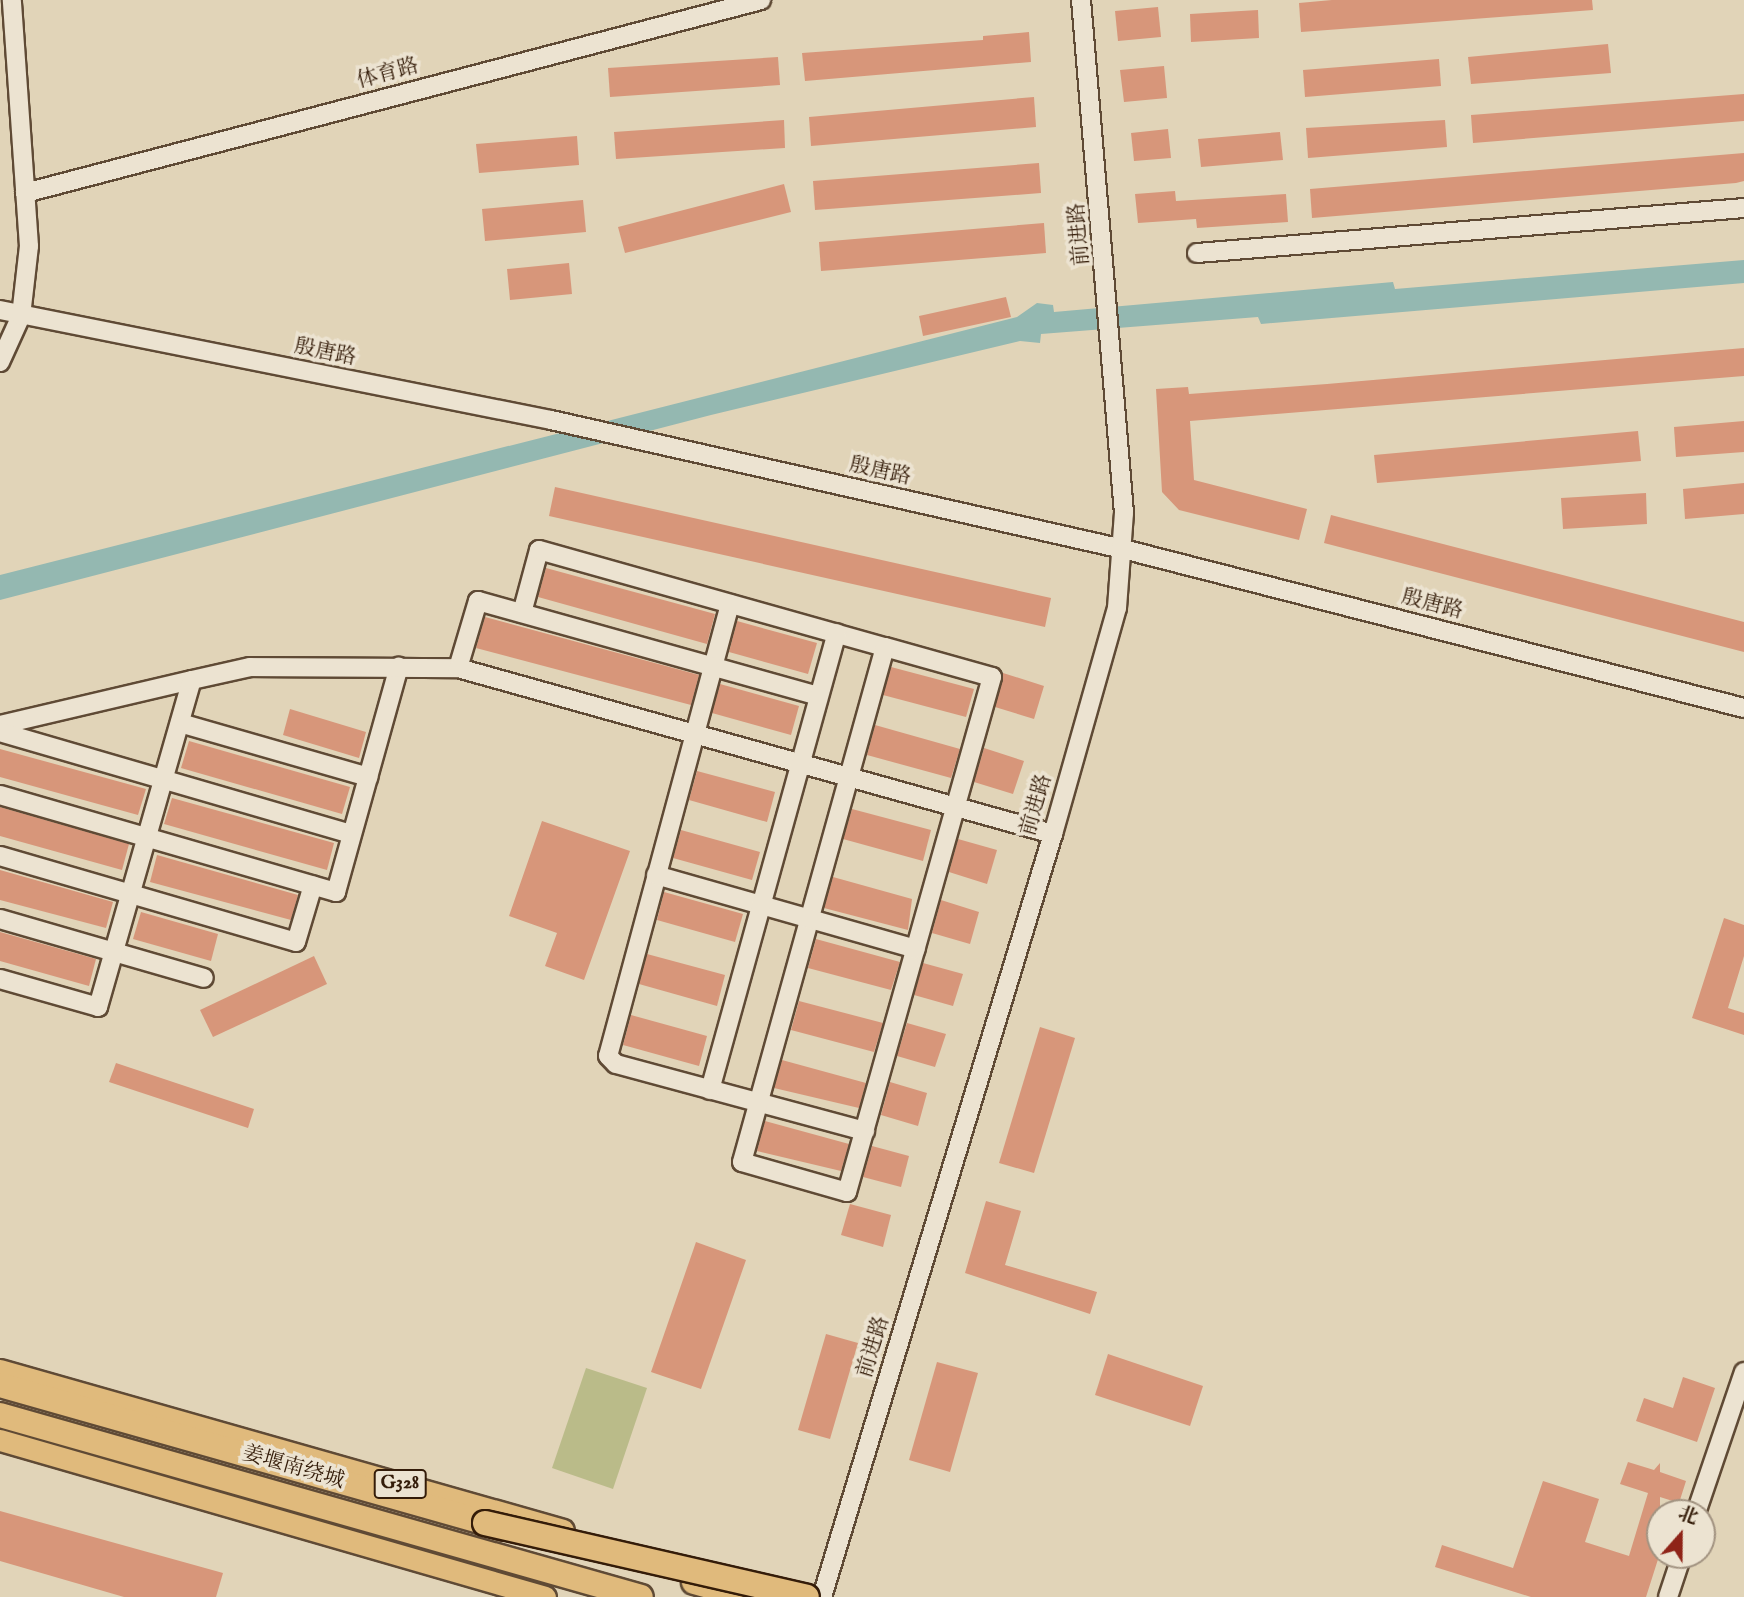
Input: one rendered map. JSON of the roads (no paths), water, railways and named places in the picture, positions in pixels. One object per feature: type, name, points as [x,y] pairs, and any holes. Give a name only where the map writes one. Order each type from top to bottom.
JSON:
[{"type":"highway","name":"姜堰南绕城","points":[[0,1385],[748,1597]]},
{"type":"highway","name":"姜堰南绕城","points":[[0,1415],[641,1597]]},
{"type":"highway","points":[[485,1523],[807,1597]]},
{"type":"main road","name":"G328","points":[[0,1370],[800,1597]]},
{"type":"main road","points":[[0,1440],[545,1597]]},
{"type":"street","points":[[0,362],[21,316],[29,246],[12,0]]},
{"type":"street","name":"体育路","points":[[25,193],[761,0]]},
{"type":"street","name":"前进路","points":[[822,1597],[1053,834],[1116,608],[1123,549],[1114,354],[1081,0]]},
{"type":"street","points":[[1197,253],[1744,208]]},
{"type":"street","name":"殷唐路","points":[[0,310],[551,421],[1123,549],[1744,708]]},
{"type":"street","points":[[522,613],[539,550],[837,634],[885,647],[992,677],[847,1192],[742,1162],[885,647]]},
{"type":"street","points":[[458,667],[478,601],[818,696]]},
{"type":"street","points":[[730,604],[608,1056],[616,1064],[865,1132]]},
{"type":"street","points":[[710,1090],[837,634]]},
{"type":"street","points":[[0,725],[250,667],[458,667],[1053,834]]},
{"type":"street","points":[[0,795],[337,892],[399,667]]},
{"type":"street","points":[[0,979],[99,1007],[192,680]]},
{"type":"street","points":[[180,723],[368,777]]},
{"type":"street","points":[[0,732],[352,834]]},
{"type":"street","points":[[0,856],[296,942],[313,885]]},
{"type":"street","points":[[656,875],[916,948]]},
{"type":"street","points":[[0,919],[204,978]]},
{"type":"street","points":[[1701,1499],[1744,1372]]},
{"type":"street","points":[[1668,1597],[1677,1569]]},
{"type":"water","points":[[1744,260],[1744,283],[1261,324],[1258,317],[1041,334],[1040,343],[1020,341],[711,415],[0,600],[0,575],[1017,317],[1037,303],[1053,305],[1054,312],[1393,282],[1395,289]]}]
